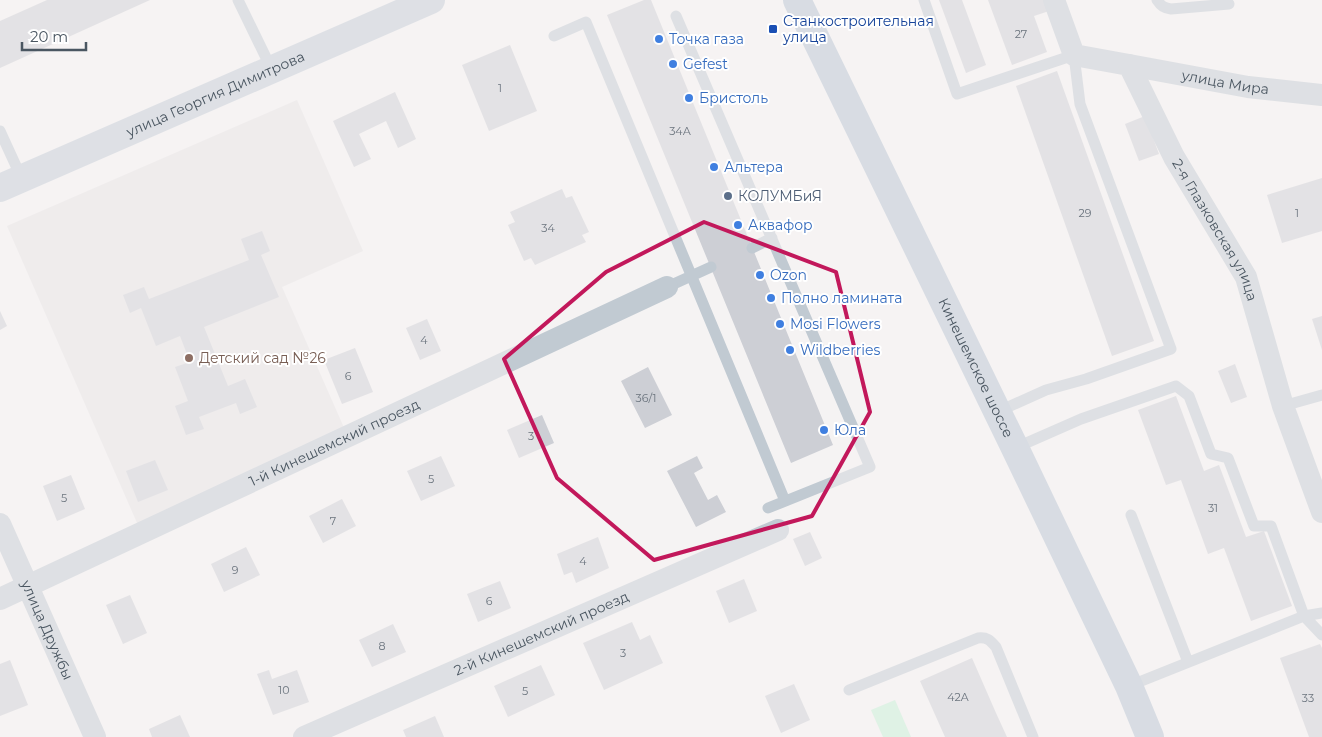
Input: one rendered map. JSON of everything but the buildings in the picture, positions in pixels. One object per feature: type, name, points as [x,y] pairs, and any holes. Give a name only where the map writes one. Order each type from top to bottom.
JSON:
[{"type":"main road","name":"улица Георгия Димитрова","points":[[11,184],[432,0]]},
{"type":"main road","name":"Кинешемское шоссе","points":[[797,0],[1129,686],[1150,737]]},
{"type":"street","points":[[1054,0],[1074,55],[1129,65]]},
{"type":"street","name":"улица Мира","points":[[1129,65],[1248,87],[1322,95]]},
{"type":"street","name":"2-я Глазковская улица","points":[[1129,65],[1174,157],[1246,277],[1283,406],[1322,512]]},
{"type":"street","name":"1-й Кинешемский проезд","points":[[0,599],[667,287]]},
{"type":"street","name":"улица Дружбы","points":[[0,524],[95,737]]},
{"type":"street","name":"2-й Кинешемский проезд","points":[[304,737],[778,530]]},
{"type":"lane","points":[[238,0],[272,70]]},
{"type":"lane","points":[[924,0],[957,94],[1074,55],[1080,104],[1171,349],[1086,379],[1046,390],[997,412]]},
{"type":"lane","points":[[1157,0],[1166,8],[1229,4]]},
{"type":"lane","points":[[676,16],[870,467],[768,508]]},
{"type":"lane","points":[[554,36],[586,22],[785,501]]},
{"type":"lane","points":[[0,131],[11,184]]},
{"type":"lane","points":[[752,248],[772,238]]},
{"type":"lane","points":[[667,287],[710,267]]},
{"type":"lane","points":[[1015,448],[1080,419],[1176,386],[1189,396],[1211,454],[1228,458],[1254,526],[1271,526],[1304,616],[1322,635]]},
{"type":"lane","points":[[1283,406],[1322,394]]},
{"type":"lane","points":[[1131,515],[1188,662]]},
{"type":"lane","points":[[1129,686],[1304,616],[1322,613]]},
{"type":"lane","points":[[850,690],[984,637],[996,646],[1033,737]]},
{"type":"highlighted area","points":[[704,222],[836,272],[870,412],[812,516],[654,560],[557,478],[504,359],[606,272]]},
{"type":"shaded area","name":"Детский сад №26","points":[[297,100],[363,251],[282,287],[345,430],[138,525],[7,226]]},
{"type":"green space","points":[[895,700],[911,737],[883,737],[871,710]]},
{"type":"place","name":"Станкостроительная улица","points":[[773,29]]},
{"type":"place","name":"Точка газа","points":[[659,39]]},
{"type":"place","name":"Gefest","points":[[673,64]]},
{"type":"place","name":"Бристоль","points":[[689,98]]},
{"type":"place","name":"Альтера","points":[[714,167]]},
{"type":"place","name":"КОЛУМБиЯ","points":[[728,196]]},
{"type":"place","name":"Аквафор","points":[[738,225]]},
{"type":"place","name":"Ozon","points":[[760,275]]},
{"type":"place","name":"Полно ламината","points":[[771,298]]},
{"type":"place","name":"Mosi Flowers","points":[[780,324]]},
{"type":"place","name":"Wildberries","points":[[790,350]]},
{"type":"place","name":"Детский сад №26","points":[[189,358]]},
{"type":"place","name":"Юла","points":[[824,430]]}]
